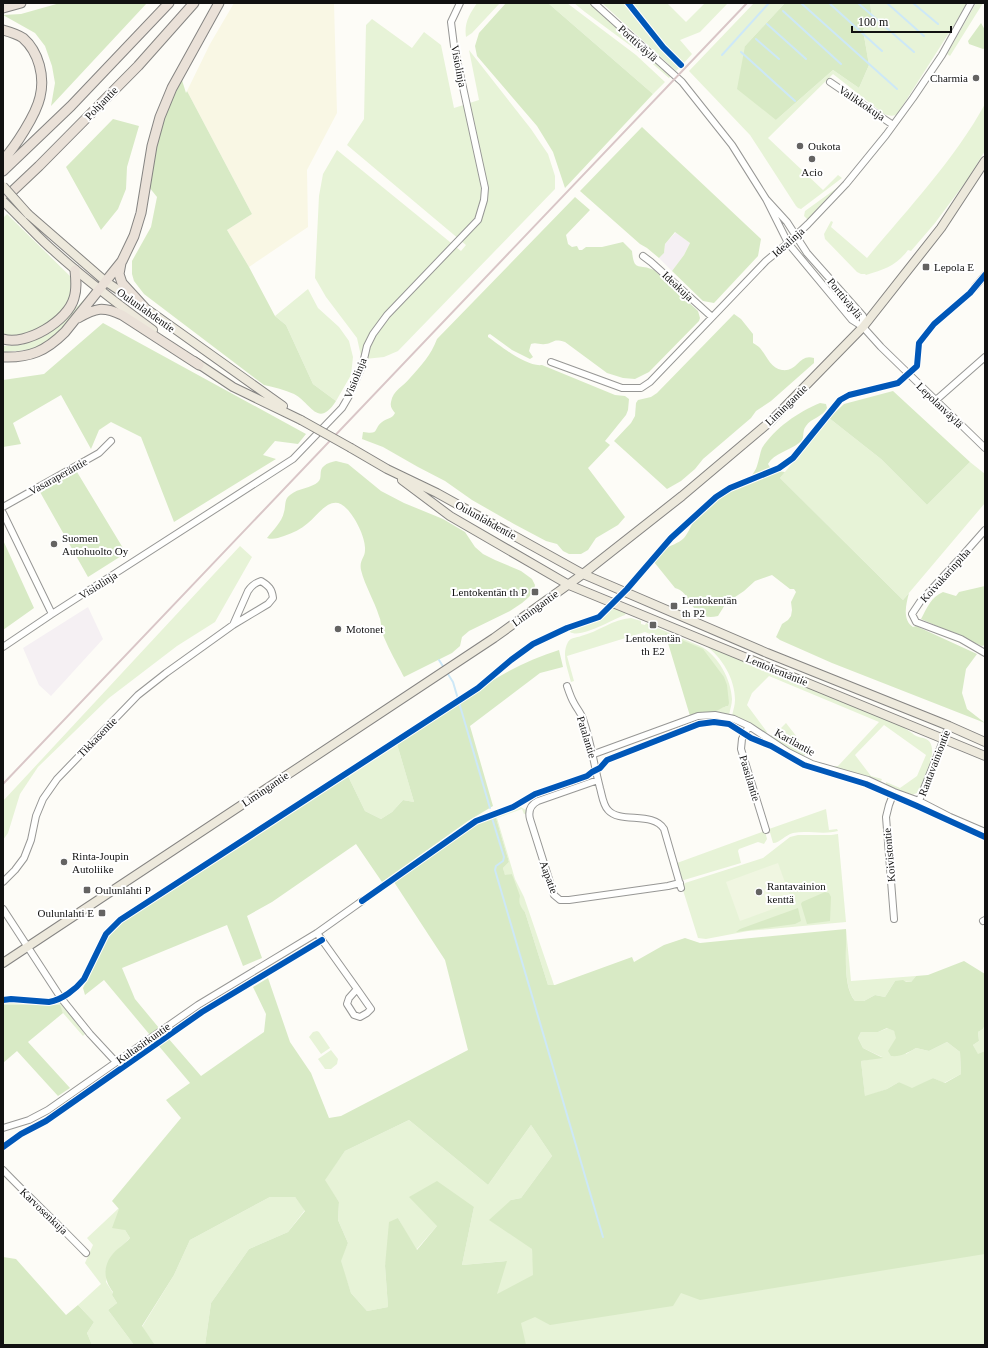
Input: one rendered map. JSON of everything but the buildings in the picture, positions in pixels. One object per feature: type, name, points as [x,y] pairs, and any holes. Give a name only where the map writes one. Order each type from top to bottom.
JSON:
[{"type":"highway","points":[[3,8],[21,3]]},
{"type":"highway","name":"Pohjantie","points":[[3,171],[71,106],[169,3]]},
{"type":"highway","name":"Pohjantie","points":[[3,201],[40,166],[138,66],[194,3]]},
{"type":"highway","points":[[144,307],[122,283],[119,274],[122,261],[134,236],[141,213],[152,146],[160,117],[172,88],[219,3]]},
{"type":"highway","points":[[3,30],[15,34],[23,39],[38,58],[42,89],[38,104],[28,125],[3,160]]},
{"type":"highway","points":[[3,207],[40,166]]},
{"type":"highway","points":[[3,358],[29,356],[43,350],[56,341],[122,261]]},
{"type":"highway","points":[[3,339],[20,340],[30,337],[51,326],[66,312],[74,299],[76,287],[75,270]]},
{"type":"highway","points":[[75,319],[92,310],[99,308],[110,309],[122,315],[199,365]]},
{"type":"main road","name":"Limingantie","points":[[3,964],[430,681],[583,574],[682,496],[772,420],[863,327],[941,228],[985,161]]},
{"type":"main road","name":"Oulunlahdentie","points":[[3,186],[28,214],[105,281],[144,307],[301,420]]},
{"type":"main road","name":"Oulunlahdentie","points":[[3,201],[53,251],[99,290],[199,365],[233,387],[301,420],[387,469],[438,493],[583,574]]},
{"type":"main road","name":"Oulunlahdentie","points":[[387,469],[450,516],[568,585]]},
{"type":"main road","name":"Lentokentäntie","points":[[583,574],[767,653],[949,726],[985,742]]},
{"type":"main road","name":"Lentokentäntie","points":[[568,585],[985,756]]},
{"type":"street","name":"Visiolinja","points":[[3,647],[293,459],[342,408],[360,371],[367,346],[373,334],[386,316],[478,220],[484,200],[485,188],[454,46],[451,22],[460,3]]},
{"type":"street","name":"Porttiväylä","points":[[594,3],[682,82],[732,145],[766,199],[788,243],[852,320],[863,327]]},
{"type":"street","name":"Idealinja","points":[[550,362],[622,388],[641,388],[650,382],[766,261],[796,236],[846,184],[893,125],[942,55],[971,3]]},
{"type":"street","name":"Valikkokuja","points":[[830,82],[893,125]]},
{"type":"street","name":"Porttiväylä","points":[[766,199],[787,222],[807,253],[863,316],[863,327]]},
{"type":"street","name":"Ideakuja","points":[[643,256],[652,262],[712,317]]},
{"type":"street","points":[[974,287],[985,275]]},
{"type":"street","name":"Lepolanväylä","points":[[863,327],[935,401],[985,448]]},
{"type":"street","points":[[935,401],[985,357]]},
{"type":"street","name":"Vasaraperäntie","points":[[3,507],[99,453],[111,441]]},
{"type":"street","points":[[3,513],[52,614]]},
{"type":"street","name":"Koivukarinpiha","points":[[985,530],[920,602],[912,614],[916,622],[961,639],[985,653]]},
{"type":"street","name":"Tikkasentie","points":[[3,882],[24,858],[31,840],[36,816],[43,799],[56,779],[138,695],[233,625],[268,604],[273,598],[272,592],[268,585],[261,581],[256,582],[248,590],[233,625]]},
{"type":"street","name":"Patalantie","points":[[567,686],[573,702],[583,719],[594,754],[598,780],[603,798],[609,812],[616,815],[657,821],[662,826],[680,886]]},
{"type":"street","name":"Karilantie","points":[[594,754],[704,715],[724,716],[749,726],[788,752],[812,764],[854,775],[919,801],[950,817],[985,832]]},
{"type":"street","name":"Paasilantie","points":[[749,726],[742,739],[741,749],[766,830]]},
{"type":"street","name":"Rantavainiontie","points":[[919,801],[949,726]]},
{"type":"street","name":"Aapatie","points":[[598,780],[538,801],[531,807],[529,815],[530,819],[554,895],[560,900],[569,900],[668,886],[680,886]]},
{"type":"street","name":"Koivistontie","points":[[894,792],[886,817],[894,919]]},
{"type":"street","name":"Kultasirkuntie","points":[[3,1128],[24,1122],[41,1114],[198,1005],[317,933],[362,901]]},
{"type":"street","points":[[3,909],[61,998],[90,1034],[116,1062]]},
{"type":"street","points":[[317,933],[357,989]]},
{"type":"street","name":"Karvosenkuja","points":[[3,1170],[27,1195],[49,1214],[86,1253]]},
{"type":"shaded area","points":[[234,3],[334,3],[337,113],[307,170],[308,227],[249,267],[227,230],[252,214],[187,91],[210,44]]},
{"type":"shaded area","points":[[676,232],[690,243],[684,255],[672,271],[659,258],[664,253],[665,244]]},
{"type":"shaded area","points":[[88,607],[103,639],[51,696],[39,685],[23,648]]},
{"type":"green space","points":[[60,3],[147,3],[51,106],[55,83],[52,66],[45,46],[35,33],[3,15],[21,14]]},
{"type":"green space","points":[[477,3],[500,3],[472,33],[466,37],[468,19]]},
{"type":"green space","points":[[506,3],[548,3],[653,94],[565,188],[553,152],[537,126],[477,56],[475,46],[479,33]]},
{"type":"green space","points":[[548,3],[567,3],[636,55],[665,82],[653,94]]},
{"type":"green space","points":[[574,3],[591,3],[671,76],[669,78],[639,52]]},
{"type":"green space","points":[[602,3],[625,3],[662,49],[680,67],[676,71]]},
{"type":"green space","points":[[631,3],[667,3],[686,22],[705,3],[728,3],[700,32],[680,40],[692,54],[683,64],[665,46]]},
{"type":"green space","points":[[754,3],[785,3],[745,46],[776,120],[833,70],[859,88],[869,65],[863,30],[872,18],[870,3],[968,3],[898,113],[892,116],[884,114],[833,74],[768,138],[823,190],[838,175],[842,178],[801,209],[796,206],[750,135],[689,71]]},
{"type":"green space","points":[[785,3],[870,3],[872,18],[863,30],[869,65],[859,88],[833,70],[776,120],[737,89],[745,46]]},
{"type":"green space","points":[[976,3],[983,3],[950,56],[947,54]]},
{"type":"green space","points":[[372,19],[412,48],[424,32],[441,45],[454,108],[479,100],[469,50],[531,129],[548,154],[555,176],[555,189],[398,351],[384,357],[365,359],[361,356],[357,338],[326,297],[315,278],[319,196],[323,174],[337,150],[461,251],[466,245],[347,145],[364,119],[366,25]]},
{"type":"green space","points":[[981,23],[985,30],[985,48],[983,49],[969,44],[968,41]]},
{"type":"green space","points":[[181,77],[186,93],[187,91],[252,214],[227,230],[275,316],[286,325],[313,384],[336,401],[330,409],[324,413],[315,411],[294,394],[264,385],[144,294],[134,281],[132,274],[132,261],[151,227],[157,197],[149,187],[159,129]]},
{"type":"green space","points":[[985,104],[985,151],[967,180],[935,223],[911,251],[908,250],[899,260],[884,269],[866,275],[857,272],[825,239],[824,234],[831,221],[833,222],[831,227],[867,258],[914,203],[960,145]]},
{"type":"green space","points":[[113,119],[139,126],[127,167],[126,189],[118,209],[101,230],[66,167]]},
{"type":"green space","points":[[642,127],[761,239],[758,256],[714,303],[703,301],[672,271],[684,255],[690,243],[675,232],[665,244],[664,253],[659,258],[640,244],[580,191]]},
{"type":"green space","points":[[841,185],[808,220],[804,216],[805,211]]},
{"type":"green space","points":[[575,197],[590,210],[566,235],[568,244],[572,247],[577,246],[579,250],[582,250],[586,247],[602,247],[623,242],[632,251],[636,265],[654,270],[698,311],[700,318],[699,321],[649,372],[635,379],[623,378],[607,373],[565,342],[556,341],[545,344],[531,344],[529,351],[533,357],[530,359],[512,350],[490,334],[488,335],[488,337],[507,350],[529,363],[542,365],[615,395],[625,396],[629,399],[626,415],[605,441],[610,445],[588,468],[625,517],[618,525],[596,538],[588,550],[581,554],[569,554],[563,551],[557,544],[546,541],[472,500],[445,481],[383,447],[362,439],[363,432],[372,433],[376,431],[382,422],[394,415],[395,413],[391,404],[394,394],[422,365],[437,339]]},
{"type":"green space","points":[[7,214],[73,279],[72,295],[65,307],[49,323],[26,334],[3,336],[3,218]]},
{"type":"green space","points":[[308,289],[318,308],[339,327],[349,341],[353,357],[351,375],[336,401],[313,384],[286,325],[275,316]]},
{"type":"green space","points":[[89,295],[66,323],[52,337],[39,346],[30,349],[3,352],[3,346],[22,345],[48,334]]},
{"type":"green space","points":[[734,314],[741,319],[753,334],[753,343],[760,348],[774,367],[787,370],[809,357],[814,358],[814,363],[771,401],[756,411],[751,418],[703,459],[695,469],[681,481],[667,489],[614,441],[631,423],[635,416],[636,403],[638,400],[651,397],[657,393]]},
{"type":"green space","points":[[103,323],[306,434],[298,444],[275,441],[263,455],[276,459],[174,522],[141,437],[111,422],[99,430],[91,449],[61,395],[13,423],[21,444],[3,447],[3,380],[44,374]]},
{"type":"green space","points":[[893,391],[970,462],[927,505],[881,459],[829,418],[844,404]]},
{"type":"green space","points":[[820,403],[826,404],[827,408],[823,413],[808,423],[802,440],[795,446],[774,457],[768,464],[771,469],[751,477],[757,467],[762,448],[773,434],[795,416]]},
{"type":"green space","points":[[829,418],[881,459],[927,505],[970,462],[985,474],[985,503],[903,600],[780,478]]},
{"type":"green space","points":[[336,461],[348,464],[381,491],[404,503],[443,519],[465,532],[475,547],[483,554],[521,571],[532,579],[535,585],[534,590],[529,597],[510,611],[469,631],[462,637],[460,646],[452,653],[404,677],[386,642],[382,631],[380,618],[363,576],[361,561],[365,553],[364,540],[356,522],[347,509],[341,504],[331,504],[326,506],[297,531],[278,538],[267,538],[283,516],[288,497],[297,491],[315,484],[320,478],[322,468],[328,463]]},
{"type":"green space","points":[[777,471],[785,472],[780,478],[903,600],[909,593],[906,616],[907,620],[913,627],[916,626],[977,654],[966,669],[962,693],[967,709],[985,723],[832,663],[780,640],[776,637],[782,624],[791,616],[791,602],[796,592],[794,589],[790,589],[772,575],[755,581],[744,591],[726,603],[718,616],[709,617],[702,615],[681,591],[675,588],[654,562],[666,548],[684,538],[695,519],[703,510],[723,496],[733,490]]},
{"type":"green space","points":[[77,472],[126,553],[88,577],[40,492]]},
{"type":"green space","points":[[3,540],[34,608],[3,630]]},
{"type":"green space","points":[[240,546],[252,557],[215,622],[177,646],[109,698],[38,767],[20,794],[8,833],[3,840],[3,801]]},
{"type":"green space","points":[[985,586],[985,645],[982,646],[921,619],[932,600],[939,594],[943,592],[956,596],[959,592]]},
{"type":"green space","points":[[613,605],[627,611],[625,615],[589,631],[582,633],[570,632],[571,629],[597,619]]},
{"type":"green space","points":[[631,618],[641,621],[641,624],[645,625],[646,623],[707,650],[718,661],[729,684],[732,699],[729,715],[713,712],[728,706],[665,634],[669,642],[645,632],[567,656],[574,681],[571,682],[565,657],[566,647],[569,640],[593,632],[612,623]]},
{"type":"green space","points":[[665,633],[703,649],[724,677],[727,685],[728,706],[717,711],[690,716]]},
{"type":"green space","points":[[705,645],[892,720],[916,736],[927,739],[931,745],[932,751],[928,771],[921,789],[912,795],[886,785],[886,782],[900,788],[917,776],[926,755],[884,725],[855,755],[871,776],[882,779],[881,781],[835,768],[834,766],[838,766],[879,722],[769,676],[752,693],[747,705],[767,732],[766,733],[732,716],[735,700],[733,684],[722,662]]},
{"type":"green space","points":[[559,650],[563,667],[540,673],[470,726],[493,806],[468,821],[382,882],[356,844],[272,902],[247,916],[262,958],[243,966],[227,925],[122,968],[135,999],[159,1028],[150,1035],[104,980],[85,995],[83,988],[109,934],[122,922],[348,776],[365,811],[381,819],[392,812],[403,800],[414,802],[397,744],[455,704],[495,679],[537,658]]},
{"type":"green space","points":[[786,723],[808,751],[804,756],[790,750],[770,737],[771,735],[773,736]]},
{"type":"green space","points":[[397,744],[414,802],[403,800],[392,812],[381,819],[365,811],[348,776]]},
{"type":"green space","points":[[519,806],[526,810],[527,813],[524,814],[522,809],[497,818],[515,879],[524,897],[554,985],[548,985],[525,912],[520,906],[512,874],[505,876],[503,868],[509,862],[496,818],[493,816]]},
{"type":"green space","points":[[826,809],[829,830],[837,829],[838,831],[827,833],[793,833],[787,835],[778,842],[773,843],[769,829]]},
{"type":"green space","points":[[493,816],[496,818],[509,862],[503,868],[505,875],[512,874],[520,896],[520,905],[525,912],[548,985],[555,985],[632,957],[634,962],[664,945],[685,938],[700,943],[846,929],[846,967],[848,986],[855,1001],[864,1001],[875,995],[885,997],[895,981],[903,980],[906,982],[911,982],[916,976],[928,975],[964,961],[985,974],[985,1025],[983,1029],[978,1032],[979,1041],[973,1045],[978,1054],[985,1051],[985,1254],[700,1300],[681,1293],[673,1306],[550,1325],[535,1317],[521,1323],[526,1345],[205,1345],[211,1303],[249,1249],[288,1232],[305,1211],[295,1197],[270,1197],[190,1240],[174,1275],[142,1326],[155,1345],[134,1345],[108,1310],[117,1303],[112,1295],[113,1292],[106,1279],[106,1266],[113,1253],[130,1238],[125,1230],[112,1228],[119,1209],[112,1201],[181,1118],[166,1100],[190,1083],[158,1045],[168,1038],[201,1076],[264,1032],[266,1014],[253,987],[268,978],[290,1042],[311,1073],[329,1118],[341,1116],[468,1050],[445,960],[394,882],[477,822]],"holes":[[[887,1028],[894,1031],[896,1038],[888,1051],[891,1056],[901,1055],[916,1048],[929,1051],[947,1042],[960,1052],[961,1074],[945,1083],[933,1078],[912,1088],[899,1082],[887,1089],[865,1096],[861,1061],[883,1058],[863,1048],[858,1038],[861,1032],[878,1032]],[[409,1120],[488,1185],[531,1125],[552,1156],[521,1198],[511,1200],[489,1220],[532,1249],[533,1275],[497,1294],[507,1261],[462,1265],[474,1207],[437,1181],[409,1197],[437,1226],[417,1250],[398,1218],[389,1222],[385,1266],[388,1307],[367,1311],[351,1293],[341,1261],[348,1243],[338,1220],[339,1202],[325,1180],[345,1151]]]},
{"type":"green space","points":[[765,831],[767,839],[764,844],[758,842],[739,849],[738,851],[741,863],[684,880],[681,879],[677,863]]},
{"type":"green space","points":[[838,834],[846,922],[748,931],[706,939],[698,938],[682,887],[685,883],[763,858],[790,837],[798,835]]},
{"type":"green space","name":"Rantavainion kenttä","points":[[778,863],[792,902],[740,921],[726,882]]},
{"type":"green space","points":[[825,892],[829,893],[831,897],[830,921],[807,924],[801,904],[802,902]]},
{"type":"green space","points":[[798,908],[801,921],[795,924],[736,932],[740,929]]},
{"type":"green space","points":[[846,929],[851,981],[916,976],[911,982],[895,981],[885,997],[875,995],[864,1001],[855,1001],[848,986],[846,966]]},
{"type":"green space","points":[[11,1000],[49,1003],[59,1001],[85,1034],[83,1036],[63,1013],[59,1005],[3,1005],[3,1002]]},
{"type":"green space","points":[[3,1005],[60,1005],[63,1013],[28,1042],[70,1088],[58,1096],[17,1051],[3,1063]]},
{"type":"green space","points":[[985,1025],[985,1051],[978,1055],[973,1045],[979,1041],[978,1032],[983,1029]]},
{"type":"green space","points":[[888,1028],[894,1031],[906,1054],[916,1048],[929,1051],[947,1042],[960,1052],[961,1074],[944,1083],[933,1078],[912,1089],[899,1082],[887,1089],[865,1097],[861,1061],[882,1057],[863,1048],[858,1038],[861,1032],[878,1032]]},
{"type":"green space","points":[[317,1031],[330,1048],[321,1054],[309,1037],[313,1032]]},
{"type":"green space","points":[[331,1050],[338,1059],[337,1064],[331,1069],[325,1069],[318,1059]]},
{"type":"green space","points":[[409,1120],[488,1185],[531,1125],[552,1156],[521,1198],[511,1200],[532,1249],[533,1259],[985,1196],[985,1345],[351,1345],[506,1261],[462,1265],[474,1207],[437,1226],[416,1250],[398,1218],[385,1266],[388,1307],[367,1311],[351,1293],[340,1261],[348,1243],[338,1220],[339,1202],[324,1180],[345,1151]]},
{"type":"green space","points":[[270,1197],[295,1197],[305,1210],[288,1232],[249,1249],[211,1303],[205,1345],[155,1345],[142,1327],[174,1275],[190,1240]]},
{"type":"green space","points":[[119,1208],[125,1230],[130,1238],[111,1256],[106,1282],[117,1303],[108,1310],[134,1345],[92,1345],[87,1333],[94,1322],[78,1305],[101,1284],[85,1263],[93,1245],[87,1238]]},
{"type":"green space","points":[[3,1257],[16,1259],[66,1315],[78,1305],[94,1322],[87,1333],[92,1345],[5,1345],[3,1342]]},
{"type":"waterway","points":[[722,55],[769,3]]},
{"type":"waterway","points":[[801,3],[897,89]]},
{"type":"waterway","points":[[829,3],[882,51]]},
{"type":"waterway","points":[[858,3],[914,52]]},
{"type":"waterway","points":[[887,3],[924,36]]},
{"type":"waterway","points":[[913,3],[938,24]]},
{"type":"waterway","points":[[783,11],[841,64]]},
{"type":"waterway","points":[[767,24],[806,59]]},
{"type":"waterway","points":[[756,39],[779,59]]},
{"type":"waterway","points":[[741,52],[795,101]]},
{"type":"waterway","points":[[439,660],[444,668]]},
{"type":"waterway","points":[[446,671],[453,682],[490,808]]},
{"type":"waterway","points":[[492,818],[504,857],[503,861],[496,866],[495,870],[603,1237]]},
{"type":"railway","points":[[3,784],[747,3]]},
{"type":"cycle path","points":[[628,3],[663,47],[681,65]]},
{"type":"cycle path","points":[[3,1000],[11,999],[49,1002],[68,994],[84,979],[106,934],[120,920],[478,688],[511,660],[533,644],[567,628],[599,617],[627,589],[671,538],[716,497],[730,488],[779,468],[793,458],[840,400],[849,395],[898,383],[917,366],[919,343],[934,324],[970,293],[985,275]]},
{"type":"cycle path","points":[[362,901],[476,821],[513,807],[535,794],[587,776],[600,768],[607,760],[699,724],[714,722],[729,724],[751,738],[771,746],[804,765],[866,784],[985,837]]},
{"type":"cycle path","points":[[3,1147],[21,1134],[46,1121],[202,1012],[322,940]]},
{"type":"place","name":"Charmia","points":[[976,78]]},
{"type":"place","name":"Oukota","points":[[800,146]]},
{"type":"place","name":"Acio","points":[[812,159]]},
{"type":"place","name":"Lepola E","points":[[926,267]]},
{"type":"place","name":"Suomen Autohuolto Oy","points":[[54,544]]},
{"type":"place","name":"Lentokentän th P","points":[[535,592]]},
{"type":"place","name":"Lentokentän th P2","points":[[674,606]]},
{"type":"place","name":"Lentokentän th E2","points":[[653,625]]},
{"type":"place","name":"Motonet","points":[[338,629]]},
{"type":"place","name":"Rinta-Joupin Autoliike","points":[[64,862]]},
{"type":"place","name":"Oulunlahti P","points":[[87,890]]},
{"type":"place","name":"Rantavainion kenttä","points":[[759,892]]},
{"type":"place","name":"Oulunlahti E","points":[[102,913]]}]
